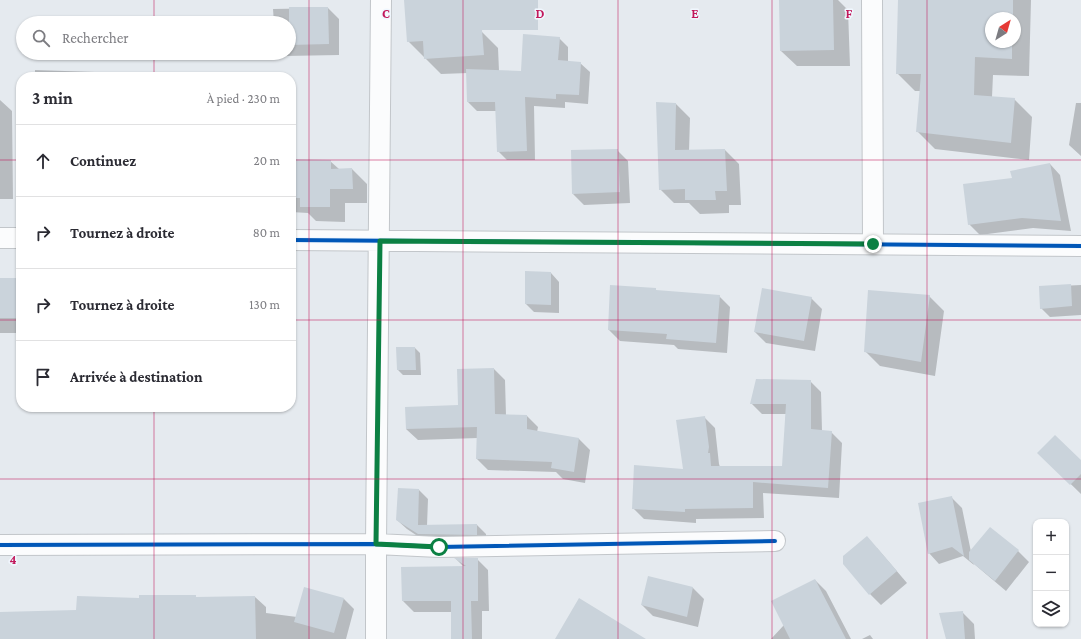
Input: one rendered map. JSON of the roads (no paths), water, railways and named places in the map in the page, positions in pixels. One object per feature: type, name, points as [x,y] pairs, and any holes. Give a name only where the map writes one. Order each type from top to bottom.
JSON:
[{"type":"street","points":[[376,639],[382,0]]},
{"type":"street","points":[[872,0],[873,244]]},
{"type":"street","points":[[0,238],[16,238]]},
{"type":"street","points":[[296,240],[1081,246]]},
{"type":"street","points":[[0,545],[376,544],[439,547],[775,541]]}]
